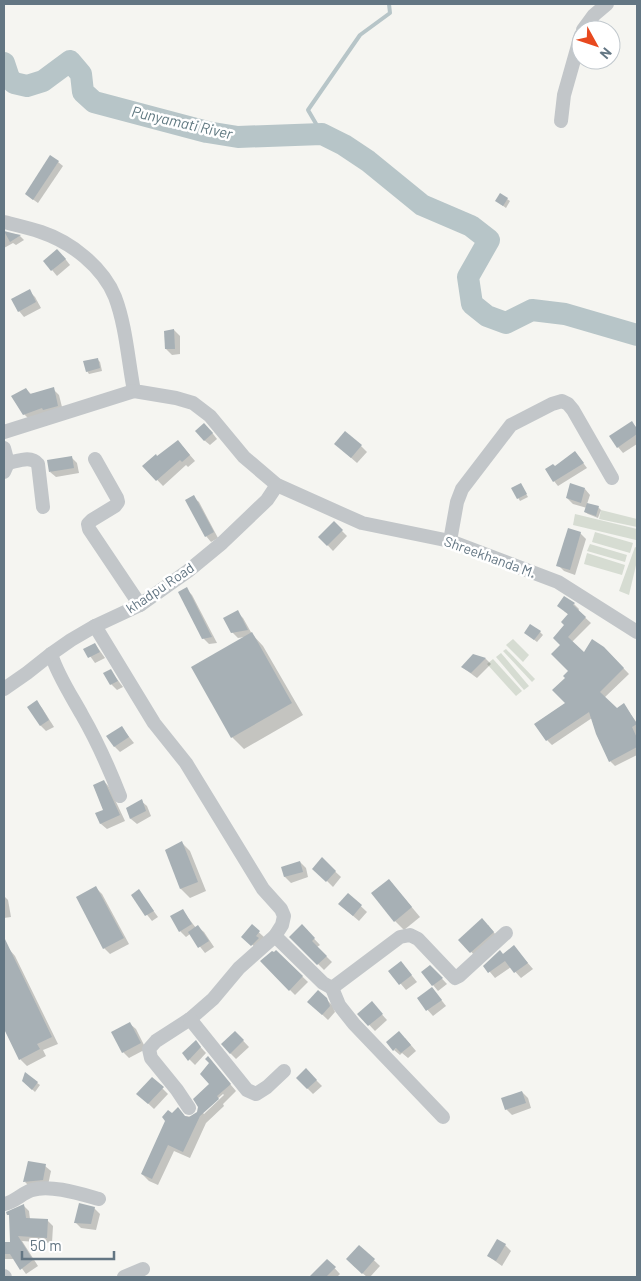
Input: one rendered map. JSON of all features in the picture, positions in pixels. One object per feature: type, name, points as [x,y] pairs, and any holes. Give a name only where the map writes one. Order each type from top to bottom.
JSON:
[{"type":"street","points":[[590,20],[607,4]]},
{"type":"street","points":[[561,121],[564,95],[571,70]]},
{"type":"street","points":[[4,222],[42,232],[68,245],[91,262],[105,279],[114,296],[122,321],[134,391],[4,432]]},
{"type":"street","name":"Shreekhanda M.","points":[[134,391],[176,398],[193,403],[210,416],[244,457],[277,485],[362,523],[450,541],[558,582],[637,632]]},
{"type":"street","points":[[450,541],[456,502],[462,489],[511,425],[533,412],[552,404],[562,402],[568,404],[573,410],[612,478]]},
{"type":"street","points":[[4,448],[6,468],[31,459],[38,464],[43,507]]},
{"type":"street","points":[[95,459],[118,502],[115,506],[92,520],[88,524],[89,529],[140,605]]},
{"type":"street","name":"khadpu Road","points":[[4,689],[28,673],[50,654],[95,626],[140,605],[188,571],[222,543],[267,500],[277,485]]},
{"type":"street","points":[[95,626],[154,723],[186,763],[263,889],[281,909],[284,916],[282,925],[275,936],[240,968],[213,999],[190,1019],[156,1041],[149,1050],[151,1058],[189,1108]]},
{"type":"street","points":[[50,654],[104,756],[120,796]]},
{"type":"street","points":[[332,988],[400,937],[410,935],[418,939],[455,978],[506,933]]},
{"type":"street","points":[[275,936],[323,983],[332,988],[339,1005],[354,1024],[443,1116]]},
{"type":"street","points":[[190,1019],[250,1093],[256,1094],[267,1087],[284,1071]]},
{"type":"street","points":[[4,1204],[14,1201],[32,1190],[42,1188],[99,1199]]},
{"type":"street","points":[[124,1277],[143,1269]]},
{"type":"shaded area","points":[[601,510],[637,519],[637,527],[599,519]]},
{"type":"shaded area","points":[[575,514],[637,529],[636,540],[573,525]]},
{"type":"shaded area","points":[[595,532],[633,543],[630,553],[592,542]]},
{"type":"shaded area","points":[[590,544],[627,555],[625,562],[587,551]]},
{"type":"shaded area","points":[[635,547],[637,548],[637,561],[629,595],[619,591]]},
{"type":"shaded area","points":[[587,553],[625,565],[622,575],[584,564]]},
{"type":"shaded area","points":[[513,639],[529,655],[523,662],[506,645]]},
{"type":"shaded area","points":[[506,649],[535,679],[532,682],[503,651]]},
{"type":"shaded area","points":[[501,653],[529,686],[524,690],[496,657]]},
{"type":"shaded area","points":[[493,659],[522,691],[516,696],[487,664]]},
{"type":"building","points":[[50,155],[59,161],[33,200],[25,194]]},
{"type":"building","points":[[500,193],[508,198],[503,206],[495,201]]},
{"type":"building","points":[[4,231],[16,234],[21,235],[10,242]]},
{"type":"building","points":[[57,249],[66,259],[51,271],[43,261]]},
{"type":"building","points":[[30,289],[36,302],[18,312],[11,299]]},
{"type":"building","points":[[174,329],[175,349],[165,349],[164,331]]},
{"type":"building","points":[[98,358],[100,368],[86,372],[83,361]]},
{"type":"building","points":[[54,387],[58,406],[43,410],[42,408],[23,415],[11,396],[26,388],[30,394]]},
{"type":"building","points":[[632,421],[637,429],[637,434],[617,448],[609,436]]},
{"type":"building","points":[[204,423],[213,433],[204,441],[195,431]]},
{"type":"building","points":[[345,431],[362,445],[351,458],[334,444]]},
{"type":"building","points":[[178,440],[190,455],[182,462],[180,460],[156,481],[142,466],[156,454],[157,456]]},
{"type":"building","points":[[575,451],[584,463],[553,482],[545,469],[553,464],[555,466]]},
{"type":"building","points":[[72,456],[74,468],[49,472],[47,460]]},
{"type":"building","points":[[521,483],[527,494],[517,499],[511,488]]},
{"type":"building","points":[[570,483],[585,488],[581,503],[566,498]]},
{"type":"building","points":[[194,495],[214,532],[205,537],[185,500]]},
{"type":"building","points":[[587,503],[599,506],[596,516],[584,512]]},
{"type":"building","points":[[334,521],[343,530],[327,546],[318,537]]},
{"type":"building","points":[[568,528],[581,532],[570,570],[556,566]]},
{"type":"building","points":[[187,587],[212,637],[202,639],[178,592]]},
{"type":"building","points":[[564,596],[575,603],[573,605],[586,617],[568,637],[584,652],[592,639],[604,647],[624,668],[600,692],[617,708],[624,703],[637,724],[632,727],[637,738],[637,747],[609,762],[596,734],[589,712],[546,741],[534,724],[565,703],[552,690],[565,678],[563,676],[568,671],[551,654],[560,645],[553,638],[564,625],[561,622],[568,614],[557,606]]},
{"type":"building","points":[[238,610],[248,630],[231,633],[223,618]]},
{"type":"building","points":[[530,624],[541,631],[534,640],[524,633]]},
{"type":"building","points":[[252,632],[292,703],[231,738],[191,667]]},
{"type":"building","points":[[95,643],[100,652],[88,658],[83,649]]},
{"type":"building","points":[[473,654],[486,658],[471,673],[461,667]]},
{"type":"building","points":[[111,669],[118,681],[110,685],[103,673]]},
{"type":"building","points":[[37,700],[49,720],[40,726],[27,707]]},
{"type":"building","points":[[122,726],[129,737],[114,747],[106,736]]},
{"type":"building","points":[[104,780],[120,815],[100,824],[95,813],[103,810],[93,785]]},
{"type":"building","points":[[142,799],[146,811],[130,819],[126,808]]},
{"type":"building","points":[[182,841],[198,882],[180,889],[165,850]]},
{"type":"building","points":[[322,857],[336,871],[326,882],[312,869]]},
{"type":"building","points":[[300,861],[303,872],[284,877],[281,867]]},
{"type":"building","points":[[389,879],[412,907],[394,922],[371,893]]},
{"type":"building","points":[[96,886],[124,938],[103,949],[76,897]]},
{"type":"building","points":[[139,889],[154,911],[145,916],[131,895]]},
{"type":"building","points":[[348,893],[362,905],[353,916],[338,904]]},
{"type":"building","points":[[183,909],[192,924],[179,932],[170,916]]},
{"type":"building","points":[[482,918],[494,932],[470,953],[458,940]]},
{"type":"building","points":[[252,924],[260,931],[256,936],[259,938],[251,946],[241,937]]},
{"type":"building","points":[[302,924],[315,938],[312,941],[327,956],[317,965],[289,937]]},
{"type":"building","points":[[198,925],[209,941],[198,948],[188,932]]},
{"type":"building","points":[[4,937],[52,1037],[37,1044],[40,1049],[19,1060],[4,1029]]},
{"type":"building","points":[[514,945],[528,963],[514,973],[505,961],[488,973],[483,966],[500,950],[503,954]]},
{"type":"building","points":[[276,950],[303,976],[289,991],[260,961]]},
{"type":"building","points":[[401,961],[412,975],[399,985],[388,971]]},
{"type":"building","points":[[430,965],[443,978],[432,986],[421,972]]},
{"type":"building","points":[[432,987],[442,1000],[426,1011],[417,998]]},
{"type":"building","points":[[318,990],[327,998],[330,1006],[322,1015],[307,1002]]},
{"type":"building","points":[[372,1001],[383,1014],[368,1026],[357,1014]]},
{"type":"building","points":[[130,1022],[141,1043],[122,1053],[111,1032]]},
{"type":"building","points":[[235,1031],[244,1040],[230,1054],[221,1044]]},
{"type":"building","points":[[399,1031],[411,1045],[401,1053],[396,1048],[393,1051],[386,1042]]},
{"type":"building","points":[[196,1040],[201,1047],[188,1061],[182,1053]]},
{"type":"building","points":[[208,1056],[231,1084],[217,1096],[219,1099],[200,1116],[183,1152],[168,1145],[152,1179],[141,1174],[165,1121],[162,1117],[168,1110],[172,1113],[178,1107],[185,1116],[189,1117],[197,1112],[198,1107],[193,1099],[209,1084],[200,1074],[209,1063],[205,1059]]},
{"type":"building","points":[[306,1068],[317,1080],[307,1089],[296,1078]]},
{"type":"building","points":[[25,1072],[38,1082],[32,1090],[22,1081]]},
{"type":"building","points":[[152,1077],[164,1087],[148,1104],[136,1094]]},
{"type":"building","points":[[522,1091],[526,1103],[505,1110],[501,1098]]},
{"type":"building","points":[[28,1161],[46,1164],[43,1180],[23,1182]]},
{"type":"building","points":[[79,1203],[95,1207],[91,1224],[74,1223]]},
{"type":"building","points":[[24,1204],[26,1218],[48,1219],[47,1238],[18,1236],[33,1260],[20,1270],[10,1254],[4,1254],[4,1242],[10,1242],[9,1215],[6,1212]]},
{"type":"building","points":[[497,1239],[506,1244],[496,1261],[487,1256]]},
{"type":"building","points":[[359,1245],[375,1259],[362,1274],[346,1259]]},
{"type":"building","points":[[327,1259],[336,1267],[326,1277],[309,1277]]},
{"type":"waterway","points":[[322,134],[308,110],[360,35],[390,13],[389,4]]},
{"type":"waterway","name":"Punyamati River","points":[[4,63],[9,78],[14,83],[27,86],[43,81],[70,61],[81,74],[83,92],[94,102],[207,132],[238,137],[322,134],[344,145],[368,161],[422,205],[471,226],[489,240],[468,277],[472,304],[487,316],[506,323],[532,310],[565,314],[637,335]]}]
